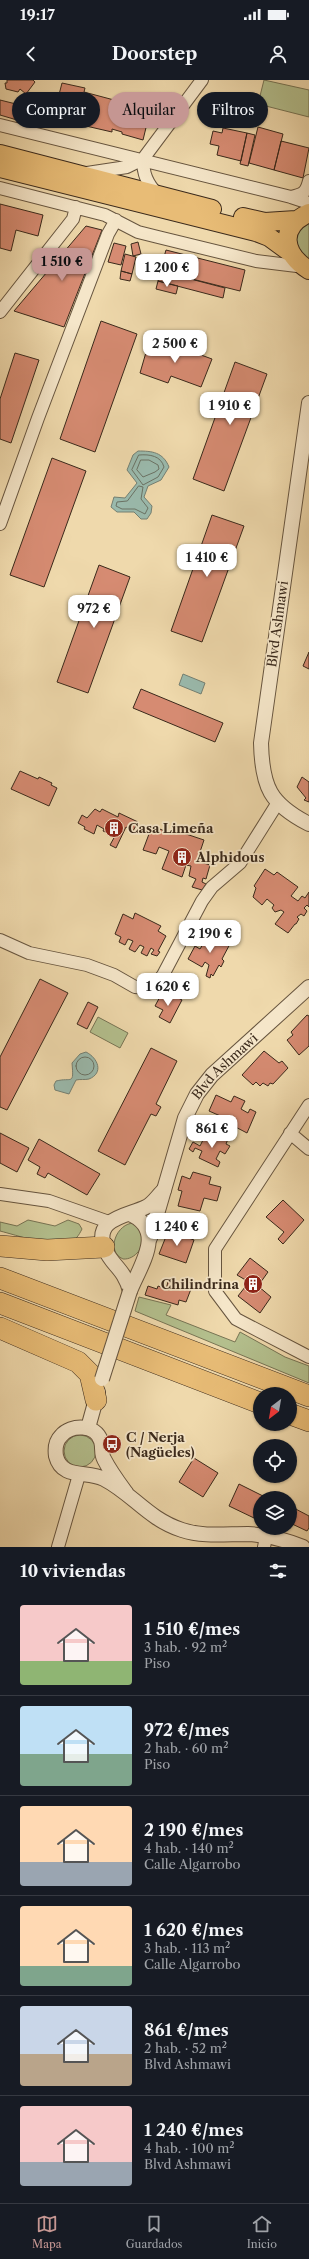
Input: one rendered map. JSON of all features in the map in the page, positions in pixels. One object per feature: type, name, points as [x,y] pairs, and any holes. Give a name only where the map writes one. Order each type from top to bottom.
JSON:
[{"type":"highway","points":[[0,1246],[109,1253]]},
{"type":"highway","points":[[0,1278],[309,1396]]},
{"type":"highway","points":[[0,1303],[253,1400]]},
{"type":"highway","points":[[0,1328],[78,1362],[90,1374],[96,1400]]},
{"type":"highway","points":[[297,1417],[309,1421]]},
{"type":"main road","points":[[0,154],[266,222],[302,217]]},
{"type":"main road","points":[[0,168],[256,232],[269,237],[291,253],[307,268]]},
{"type":"main road","points":[[291,253],[288,245],[288,234],[302,217]]},
{"type":"street","points":[[78,174],[127,167],[143,159],[202,80]]},
{"type":"street","points":[[0,125],[143,159],[309,203]]},
{"type":"street","points":[[143,159],[145,176],[157,194]]},
{"type":"street","points":[[291,197],[302,195],[305,192],[309,181]]},
{"type":"street","points":[[0,188],[76,207],[116,220],[138,232],[256,261],[307,268]]},
{"type":"street","points":[[0,312],[73,219],[76,207]]},
{"type":"street","points":[[0,524],[38,418],[108,234],[116,220]]},
{"type":"street","name":"Blvd Ashmawi","points":[[309,403],[261,743],[264,775],[268,788],[277,804],[292,815],[309,824]]},
{"type":"street","points":[[0,940],[29,953],[86,965],[114,975],[135,986],[146,988],[155,985],[163,976],[202,901],[212,887],[240,864],[277,804]]},
{"type":"street","name":"Blvd Ashmawi","points":[[150,1238],[166,1188],[185,1118],[196,1094],[212,1075],[309,987]]},
{"type":"street","points":[[309,1105],[215,1249],[216,1291],[236,1319],[309,1357]]},
{"type":"street","points":[[290,1133],[309,1149]]},
{"type":"street","name":"Blvd Ashmawi","points":[[130,1214],[148,1206],[166,1188]]},
{"type":"street","points":[[0,1194],[49,1201],[109,1222]]},
{"type":"street","points":[[88,1428],[130,1291],[146,1252],[150,1238],[146,1224],[130,1214],[118,1216],[109,1222],[104,1230],[109,1253],[127,1279],[130,1291]]},
{"type":"street","points":[[109,1253],[124,1264],[133,1263],[146,1252]]},
{"type":"street","points":[[127,1494],[103,1457],[101,1440],[95,1433],[88,1428],[73,1428],[60,1437],[57,1444],[57,1460],[62,1467],[68,1472],[103,1478],[127,1494],[155,1518],[182,1530],[203,1535],[249,1534],[265,1542],[304,1547]]},
{"type":"street","points":[[58,1547],[82,1475],[92,1471],[99,1465],[103,1457]]},
{"type":"green space","points":[[264,80],[309,90],[309,117],[268,107],[268,92],[261,92]]},
{"type":"green space","points":[[309,221],[309,259],[302,253],[296,240],[297,231]]},
{"type":"green space","points":[[98,1017],[128,1033],[120,1048],[90,1032]]},
{"type":"green space","points":[[28,1220],[55,1226],[68,1220],[79,1224],[82,1229],[74,1240],[69,1243],[62,1244],[54,1244],[0,1231],[0,1222],[17,1226]]},
{"type":"green space","points":[[134,1223],[139,1228],[143,1239],[141,1247],[132,1257],[123,1259],[115,1250],[115,1238],[118,1232],[128,1224]]},
{"type":"green space","points":[[139,1297],[171,1305],[166,1315],[235,1342],[240,1332],[285,1357],[309,1366],[309,1383],[135,1311]]},
{"type":"green space","points":[[77,1435],[83,1435],[92,1439],[96,1451],[92,1463],[83,1467],[77,1467],[68,1463],[64,1454],[64,1448],[68,1439]]},
{"type":"water","points":[[138,451],[148,451],[160,455],[167,462],[169,467],[161,480],[148,486],[144,497],[152,506],[151,513],[147,519],[141,519],[134,512],[117,512],[111,507],[114,497],[125,498],[137,483],[127,470],[133,455]]},
{"type":"water","points":[[183,674],[205,683],[201,694],[179,685]]},
{"type":"water","points":[[86,1052],[94,1058],[98,1066],[97,1073],[89,1079],[76,1080],[69,1094],[55,1090],[54,1085],[56,1081],[69,1080],[72,1078],[72,1063],[80,1054]]},
{"type":"building","points":[[7,80],[33,80],[35,82],[28,92],[24,92],[20,89],[18,92],[6,89],[5,83],[7,83]]},
{"type":"building","points":[[62,83],[85,88],[84,92],[60,92]]},
{"type":"building","points":[[100,96],[108,98],[108,128],[146,128],[143,140],[122,134],[122,132],[112,129],[112,132],[95,128],[100,128]]},
{"type":"building","points":[[0,100],[12,103],[12,119],[0,115]]},
{"type":"building","points":[[223,128],[247,133],[241,161],[217,155],[219,146],[210,144],[213,131],[222,133]]},
{"type":"building","points":[[258,128],[283,134],[274,170],[249,163]]},
{"type":"building","points":[[247,133],[255,135],[248,166],[240,164]]},
{"type":"building","points":[[281,141],[309,148],[303,178],[274,170]]},
{"type":"building","points":[[0,204],[43,215],[38,236],[16,230],[11,251],[0,248]]},
{"type":"building","points":[[86,226],[102,230],[64,327],[14,311]]},
{"type":"building","points":[[138,242],[141,254],[133,256],[131,244]]},
{"type":"building","points":[[114,243],[126,246],[121,265],[108,262]]},
{"type":"building","points":[[166,250],[245,270],[240,291],[160,271]]},
{"type":"building","points":[[125,254],[136,257],[132,274],[121,271]]},
{"type":"building","points":[[121,271],[132,274],[130,281],[120,279]]},
{"type":"building","points":[[160,271],[225,288],[223,298],[158,281]]},
{"type":"building","points":[[158,281],[178,286],[176,294],[156,289]]},
{"type":"building","points":[[101,321],[137,334],[95,452],[60,439]]},
{"type":"building","points":[[160,340],[212,359],[201,387],[171,376],[168,383],[140,373],[149,342],[158,345]]},
{"type":"building","points":[[15,353],[39,360],[11,443],[0,439],[0,399]]},
{"type":"building","points":[[235,362],[267,374],[224,491],[193,479]]},
{"type":"building","points":[[52,458],[86,471],[44,587],[10,575]]},
{"type":"building","points":[[212,515],[244,526],[202,642],[171,631]]},
{"type":"building","points":[[99,565],[130,577],[88,693],[57,682]]},
{"type":"building","points":[[309,652],[309,669],[303,666]]},
{"type":"building","points":[[141,689],[223,723],[215,742],[133,708]]},
{"type":"building","points":[[20,771],[38,779],[39,777],[52,783],[51,785],[57,788],[49,806],[11,789]]},
{"type":"building","points":[[302,777],[309,782],[309,802],[304,800],[306,798],[297,787]]},
{"type":"building","name":"Casa Limeña","points":[[95,809],[100,812],[102,809],[118,817],[119,813],[138,822],[133,831],[126,827],[116,848],[110,845],[115,836],[103,831],[104,829],[97,825],[94,834],[84,829],[85,827],[78,823],[82,815],[87,818]]},
{"type":"building","name":"Alphidous","points":[[152,826],[170,833],[171,829],[204,840],[197,861],[210,865],[206,879],[203,878],[202,882],[206,884],[202,890],[192,887],[196,879],[189,876],[191,866],[186,865],[182,877],[162,869],[169,851],[159,847],[156,854],[143,850]]},
{"type":"building","points":[[265,869],[274,875],[277,872],[298,887],[291,896],[298,901],[302,896],[305,898],[309,892],[309,907],[307,905],[304,908],[307,911],[304,916],[301,914],[297,917],[299,919],[288,933],[275,924],[284,912],[281,910],[275,912],[272,908],[274,905],[267,899],[262,905],[253,897],[256,888],[254,886]]},
{"type":"building","points":[[135,913],[161,926],[158,931],[166,936],[157,956],[151,954],[154,950],[151,948],[147,956],[141,953],[144,947],[140,945],[135,952],[129,949],[133,941],[128,939],[125,945],[119,942],[121,937],[115,934],[123,914],[133,919]]},
{"type":"building","points":[[208,936],[217,943],[221,937],[231,942],[222,959],[224,961],[221,967],[219,965],[213,976],[211,974],[210,978],[206,976],[209,965],[205,962],[202,967],[188,959],[195,946],[200,949]]},
{"type":"building","points":[[40,979],[68,993],[7,1110],[0,1107],[0,1057]]},
{"type":"building","points":[[162,993],[169,997],[171,994],[182,1000],[170,1023],[159,1017],[163,1010],[155,1006]]},
{"type":"building","points":[[88,1002],[98,1007],[87,1029],[77,1024]]},
{"type":"building","points":[[307,1015],[309,1016],[309,1046],[299,1055],[287,1040],[293,1035],[291,1032]]},
{"type":"building","points":[[151,1048],[177,1061],[156,1104],[161,1107],[156,1116],[151,1114],[125,1165],[98,1151]]},
{"type":"building","points":[[264,1051],[279,1063],[282,1061],[288,1068],[273,1084],[270,1083],[268,1086],[263,1083],[260,1086],[256,1082],[253,1085],[242,1075]]},
{"type":"building","points":[[216,1095],[231,1102],[234,1096],[245,1101],[241,1109],[248,1113],[250,1109],[256,1112],[247,1133],[224,1121],[225,1118],[209,1111]]},
{"type":"building","points":[[0,1133],[29,1148],[17,1172],[0,1163]]},
{"type":"building","points":[[218,1133],[228,1139],[226,1144],[230,1146],[225,1154],[220,1151],[216,1159],[220,1162],[218,1167],[199,1158],[202,1151],[195,1148],[193,1152],[189,1149],[193,1142],[200,1146],[204,1138],[209,1141],[211,1138],[214,1140]]},
{"type":"building","points":[[39,1139],[100,1174],[87,1195],[48,1173],[45,1178],[37,1174],[40,1167],[28,1160]]},
{"type":"building","points":[[193,1172],[211,1177],[209,1184],[221,1187],[217,1201],[204,1198],[200,1211],[178,1206],[182,1191],[178,1190],[182,1176],[190,1179]]},
{"type":"building","points":[[283,1200],[304,1220],[283,1244],[278,1239],[284,1232],[266,1217]]},
{"type":"building","points":[[175,1233],[194,1240],[186,1263],[159,1254],[167,1234],[174,1236]]},
{"type":"building","name":"Chilindrina","points":[[250,1258],[268,1272],[258,1286],[271,1297],[260,1313],[238,1296],[249,1282],[237,1275]]},
{"type":"building","points":[[168,1282],[191,1289],[186,1302],[179,1300],[178,1305],[145,1295],[148,1286],[157,1289],[158,1286],[166,1289]]},
{"type":"building","points":[[194,1458],[218,1473],[203,1497],[179,1482]]},
{"type":"building","points":[[239,1484],[253,1491],[253,1518],[229,1506]]},
{"type":"building","points":[[297,1510],[309,1516],[309,1528],[307,1531],[297,1526]]},
{"type":"place","name":"Casa Limeña","points":[[114,828]]},
{"type":"place","name":"Alphidous","points":[[182,857]]},
{"type":"place","name":"Chilindrina","points":[[253,1284]]},
{"type":"place","name":"C / Nerja (Nagüeles)","points":[[112,1444]]}]
